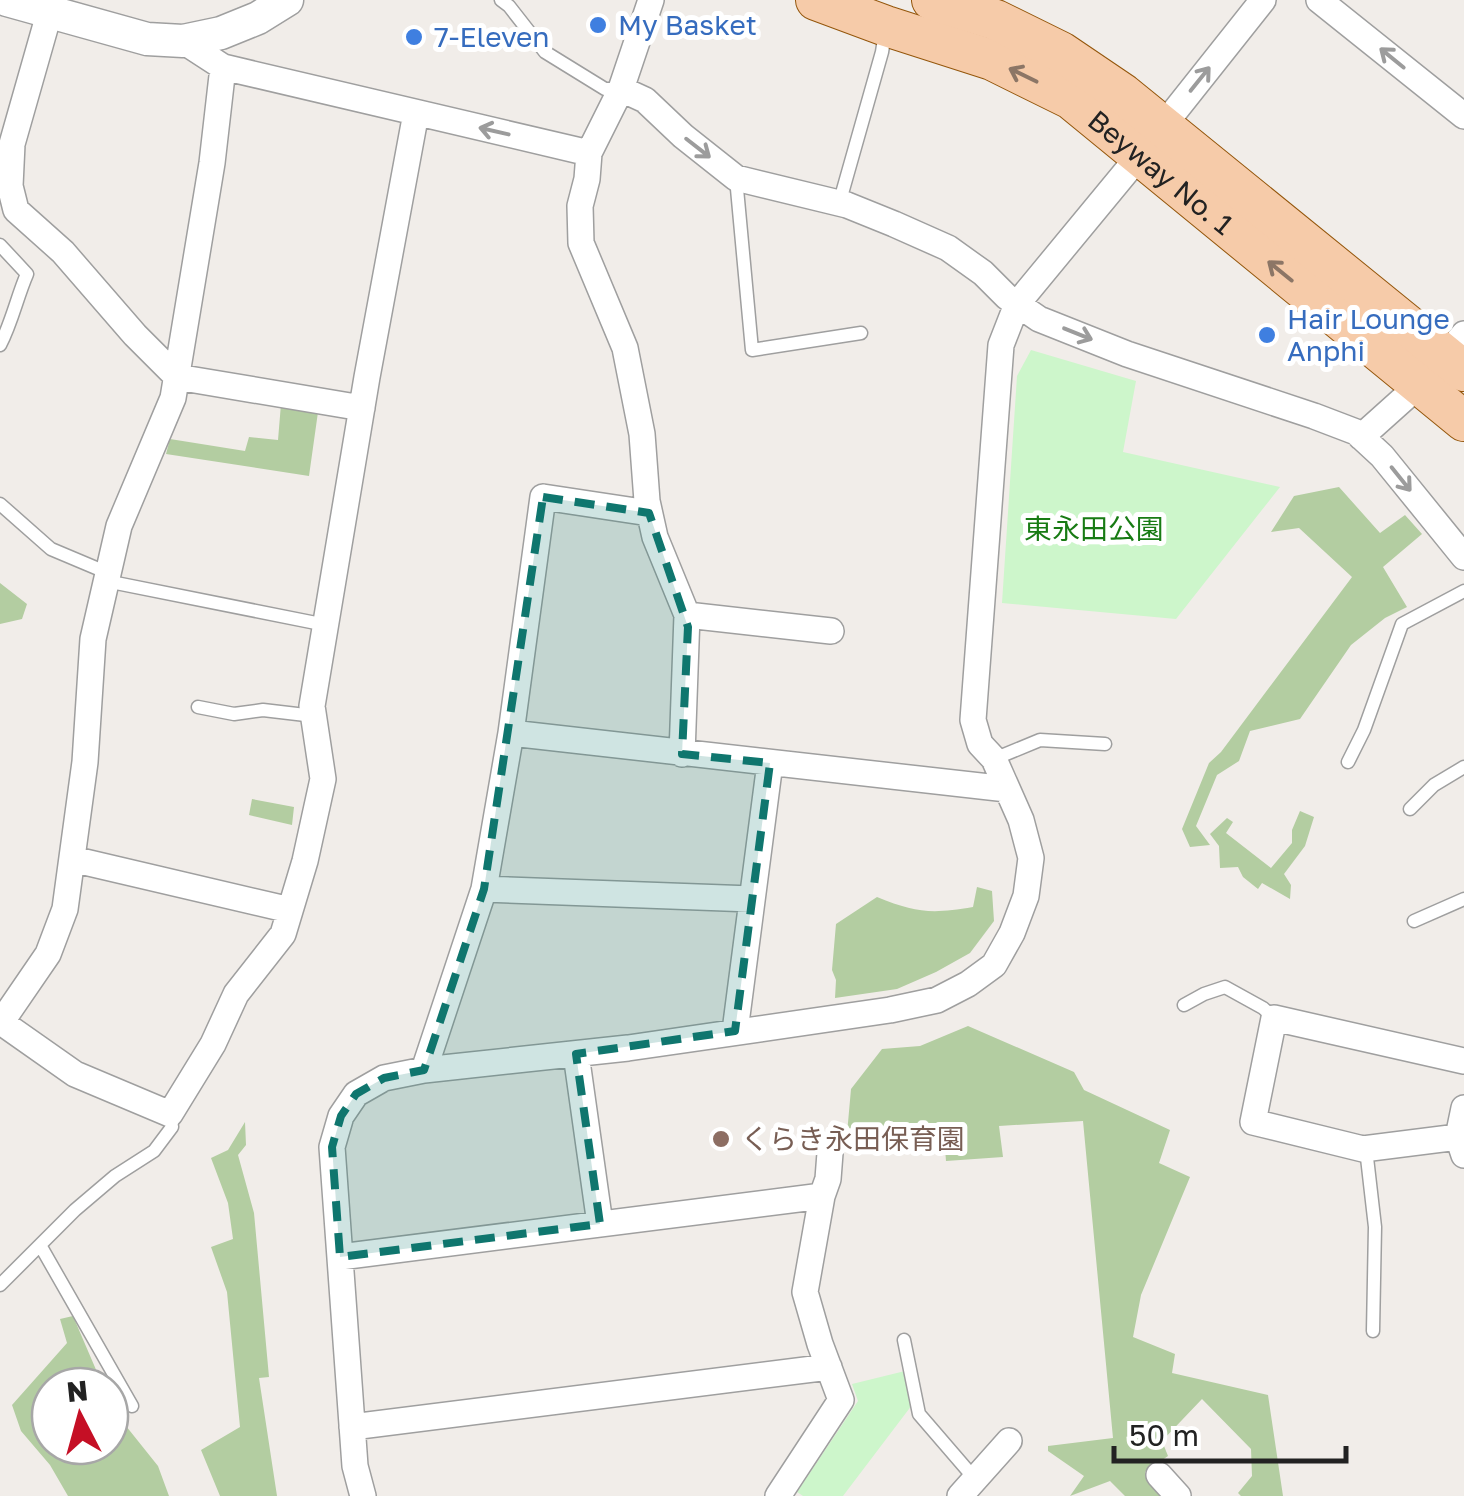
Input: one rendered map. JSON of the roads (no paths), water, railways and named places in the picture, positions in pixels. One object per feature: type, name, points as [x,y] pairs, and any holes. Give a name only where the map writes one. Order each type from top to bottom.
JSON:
[{"type":"main road","name":"Beyway No. 1","points":[[932,0],[996,20],[1062,52],[1124,94],[1150,140]]},
{"type":"main road","name":"Beyway No. 1","points":[[826,1],[886,26],[992,60],[1150,140],[1448,361],[1464,421]]},
{"type":"street","points":[[7,0],[52,6],[147,39],[184,41],[221,33],[258,18],[287,0]]},
{"type":"street","points":[[651,0],[621,90],[589,154],[580,206],[582,243],[625,348],[642,434],[655,538],[687,615],[682,754]]},
{"type":"street","points":[[363,1496],[355,1466],[332,1147],[342,1116],[356,1094],[384,1078],[424,1070],[628,1048],[890,1010],[937,1000],[968,984],[994,964],[1012,933],[1026,896],[1031,858],[1021,820],[994,759],[980,744],[973,720],[1001,344],[1017,304],[1262,0]]},
{"type":"street","points":[[1320,0],[1464,116]]},
{"type":"street","points":[[52,6],[12,144],[5,198],[63,252],[177,377],[362,408]]},
{"type":"street","points":[[184,41],[223,66],[589,154]]},
{"type":"street","points":[[223,66],[212,163],[173,398],[119,526],[93,640],[85,762],[65,909],[48,954],[1,1023],[75,1074],[170,1114],[214,1044],[236,994],[283,934],[305,861],[323,779],[312,706],[416,113]]},
{"type":"street","points":[[621,90],[645,100],[736,178],[839,204],[894,224],[948,248],[1040,319],[1126,354],[1356,432],[1382,456],[1464,556]]},
{"type":"street","points":[[1361,437],[1448,361]]},
{"type":"street","points":[[424,1070],[484,889],[511,733],[543,497],[649,513]]},
{"type":"street","points":[[687,615],[831,631]]},
{"type":"street","points":[[511,733],[1007,789]]},
{"type":"street","points":[[735,1031],[770,764]]},
{"type":"street","points":[[72,858],[290,910]]},
{"type":"street","points":[[484,889],[752,900]]},
{"type":"street","points":[[1464,1062],[1274,1018],[1254,1122],[1366,1148],[1461,1146],[1464,1108]]},
{"type":"street","points":[[576,1054],[600,1224]]},
{"type":"street","points":[[778,1496],[841,1400],[805,1292],[830,1153]]},
{"type":"street","points":[[340,1257],[822,1196]]},
{"type":"street","points":[[352,1427],[829,1367]]},
{"type":"street","points":[[968,1488],[1009,1441]]},
{"type":"street","points":[[1159,1475],[1178,1496]]},
{"type":"lane","points":[[501,0],[545,52],[604,88],[621,90]]},
{"type":"lane","points":[[839,204],[886,26]]},
{"type":"lane","points":[[736,178],[752,350],[861,334]]},
{"type":"lane","points":[[0,245],[27,274],[0,344]]},
{"type":"lane","points":[[0,504],[51,548],[107,577],[326,625]]},
{"type":"lane","points":[[1348,762],[1364,730],[1402,624],[1464,591]]},
{"type":"lane","points":[[198,707],[234,714],[263,710],[314,716]]},
{"type":"lane","points":[[994,759],[1040,740],[1105,744]]},
{"type":"lane","points":[[1410,809],[1434,785],[1464,768]]},
{"type":"lane","points":[[1414,921],[1464,898]]},
{"type":"lane","points":[[1184,1005],[1225,988],[1274,1018]]},
{"type":"lane","points":[[0,1284],[75,1210],[115,1176],[154,1151],[172,1126],[170,1114]]},
{"type":"lane","points":[[1366,1148],[1375,1228],[1372,1331]]},
{"type":"lane","points":[[40,1244],[132,1406]]},
{"type":"lane","points":[[904,1340],[919,1414],[968,1488]]},
{"type":"place","name":"My Basket","points":[[598,25]]},
{"type":"place","name":"7-Eleven","points":[[414,37]]},
{"type":"place","name":"Hair Lounge Anphi","points":[[1267,335]]},
{"type":"place","name":"くらき永田保育園","points":[[721,1139]]},
{"type":"park label","name":"東永田公園","points":[[1094,529]]}]
